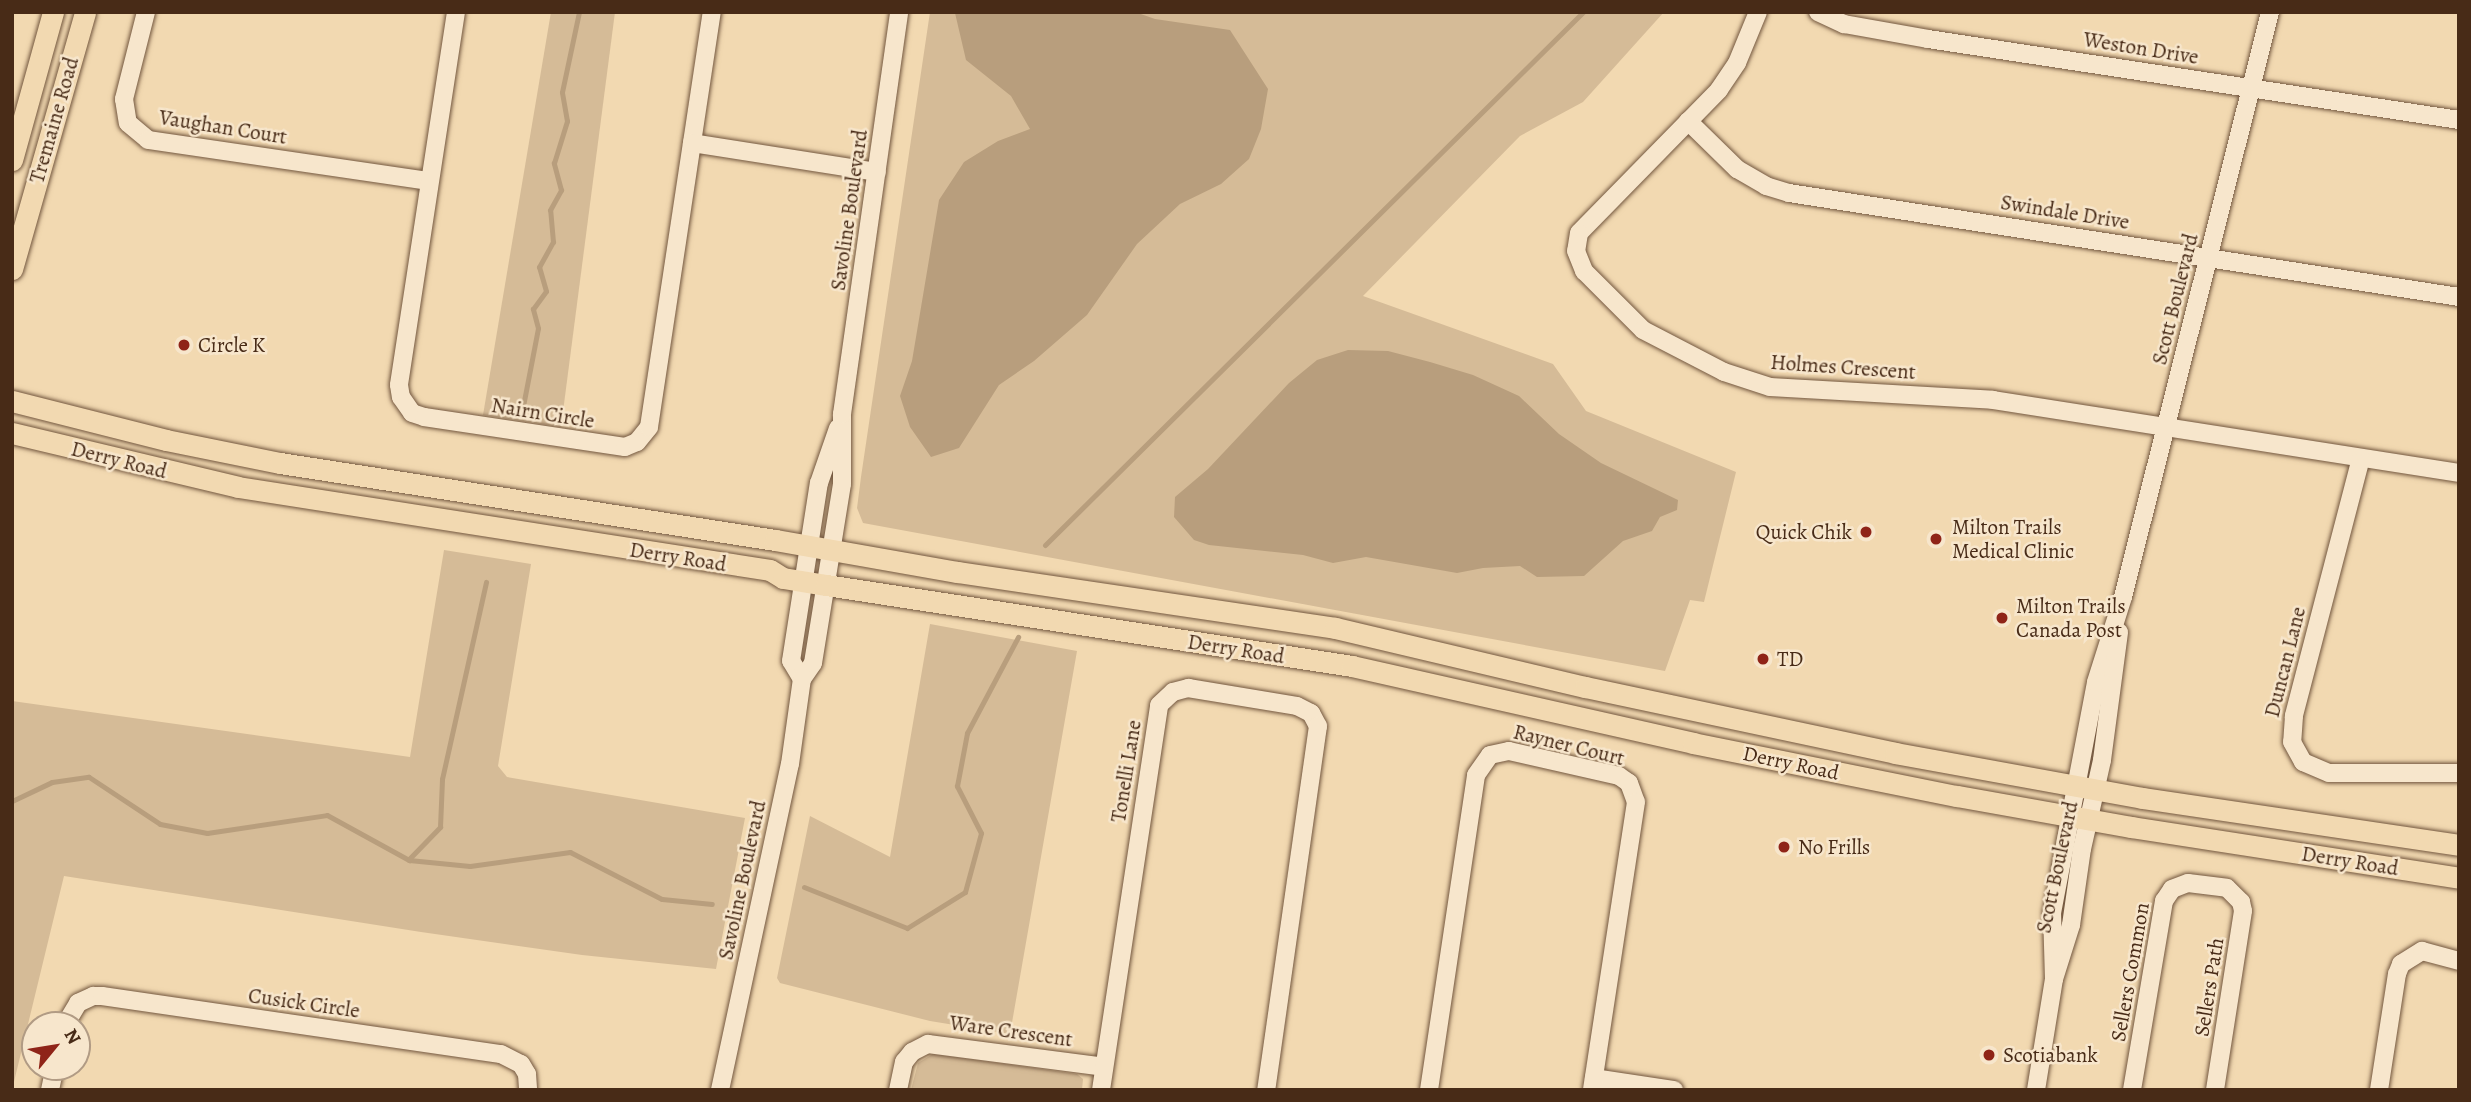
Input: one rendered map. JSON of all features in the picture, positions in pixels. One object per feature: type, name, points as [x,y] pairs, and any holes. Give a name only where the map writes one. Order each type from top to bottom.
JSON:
[{"type":"main road","name":"Tremaine Road","points":[[12,160],[53,12]]},
{"type":"main road","name":"Tremaine Road","points":[[12,269],[85,12]]},
{"type":"main road","name":"Derry Road","points":[[12,401],[166,440],[280,463],[1335,628],[1585,687],[1881,750],[2086,788],[2459,845]]},
{"type":"main road","name":"Derry Road","points":[[12,433],[238,487],[770,570],[783,578],[826,585],[1352,667],[1693,743],[2079,818],[2459,878]]},
{"type":"street","name":"Vaughan Court","points":[[146,12],[124,99],[128,123],[148,140],[429,181]]},
{"type":"street","name":"Nairn Circle","points":[[456,12],[399,385],[406,406],[424,417],[625,447],[637,442],[649,427],[712,12]]},
{"type":"street","name":"Savoline Boulevard","points":[[720,1090],[788,776],[802,679],[813,663],[826,585],[842,485],[842,414],[899,12]]},
{"type":"street","name":"Holmes Crescent","points":[[1758,12],[1737,64],[1718,90],[1583,226],[1577,242],[1578,260],[1584,271],[1654,337],[1724,372],[1770,387],[1973,398],[2459,473]]},
{"type":"street","name":"Weston Drive","points":[[1818,12],[1862,28],[2459,120]]},
{"type":"street","name":"Scott Boulevard","points":[[2036,1090],[2054,979],[2052,914],[2115,673],[2123,597],[2270,12]]},
{"type":"street","name":"Swindale Drive","points":[[1688,121],[1737,169],[1776,189],[2459,297]]},
{"type":"street","points":[[692,143],[877,172]]},
{"type":"street","name":"Savoline Boulevard","points":[[802,679],[791,661],[819,482],[842,414]]},
{"type":"street","name":"Duncan Lane","points":[[2361,458],[2294,716],[2292,742],[2303,762],[2329,773],[2458,771]]},
{"type":"street","name":"Tonelli Lane","points":[[1101,1090],[1159,705],[1173,692],[1188,688],[1297,706],[1311,713],[1318,726],[1266,1090]]},
{"type":"street","name":"Rayner Court","points":[[1429,1090],[1476,775],[1482,763],[1499,752],[1509,751],[1619,776],[1633,791],[1636,803],[1593,1084]]},
{"type":"street","name":"Sellers Common","points":[[2132,1090],[2168,894],[2181,883],[2227,888],[2234,894]]},
{"type":"street","name":"Sellers Path","points":[[2215,1090],[2243,920],[2241,902],[2234,894]]},
{"type":"street","points":[[2379,1090],[2397,974],[2401,964],[2422,951],[2459,961]]},
{"type":"street","name":"Cusick Circle","points":[[73,1011],[78,1003],[93,996],[102,996],[501,1054],[521,1064],[527,1074],[528,1090]]},
{"type":"street","name":"Ware Crescent","points":[[898,1090],[904,1062],[912,1052],[928,1044],[1104,1067]]},
{"type":"street","points":[[1593,1084],[1674,1090]]},
{"type":"shaded area","points":[[551,12],[615,12],[561,427],[483,415]]},
{"type":"shaded area","points":[[930,12],[1664,12],[1583,102],[1520,136],[1363,296],[1553,364],[1586,411],[1736,472],[1704,602],[1690,600],[1665,671],[863,523],[857,508],[861,477]]},
{"type":"shaded area","points":[[1135,12],[1155,19],[1230,30],[1268,89],[1261,129],[1249,159],[1221,184],[1180,204],[1137,244],[1087,315],[1034,361],[999,385],[959,448],[931,457],[910,427],[900,396],[912,361],[939,200],[964,162],[998,141],[1030,129],[1011,96],[966,60],[955,13]]},
{"type":"shaded area","points":[[1348,350],[1388,351],[1430,362],[1473,375],[1519,396],[1559,434],[1601,463],[1678,500],[1677,510],[1660,517],[1652,531],[1623,541],[1584,576],[1537,577],[1520,566],[1457,573],[1366,557],[1333,563],[1303,555],[1209,545],[1194,540],[1174,517],[1175,497],[1208,469],[1289,383],[1317,360]]},
{"type":"shaded area","points":[[444,550],[531,564],[498,766],[507,777],[745,818],[716,969],[582,955],[64,876],[31,1011],[21,1011],[21,1053],[12,1090],[12,701],[410,757]]},
{"type":"shaded area","points":[[930,624],[1077,651],[1010,1034],[930,1021],[780,983],[777,978],[810,816],[890,857]]},
{"type":"shaded area","points":[[933,1054],[1077,1074],[1083,1079],[1082,1090],[911,1090],[918,1063]]},
{"type":"waterway","points":[[523,406],[538,328],[533,309],[546,291],[539,267],[553,242],[550,210],[561,190],[554,163],[567,121],[562,92],[579,12]]},
{"type":"waterway","points":[[1045,545],[1583,12]]},
{"type":"waterway","points":[[409,859],[440,827],[442,779],[486,582]]},
{"type":"waterway","points":[[804,887],[907,928],[965,892],[981,833],[957,786],[967,733],[1018,637]]},
{"type":"waterway","points":[[12,801],[52,782],[89,777],[160,824],[207,833],[327,815],[409,860],[470,866],[570,852],[662,899],[712,904]]},
{"type":"place","name":"Circle K","points":[[184,345]]},
{"type":"place","name":"Quick Chik","points":[[1866,532]]},
{"type":"place","name":"Milton Trails Medical Clinic","points":[[1936,539]]},
{"type":"place","name":"Milton Trails Canada Post","points":[[2002,618]]},
{"type":"place","name":"TD","points":[[1763,659]]},
{"type":"place","name":"No Frills","points":[[1784,847]]},
{"type":"place","name":"Scotiabank","points":[[1989,1055]]}]
